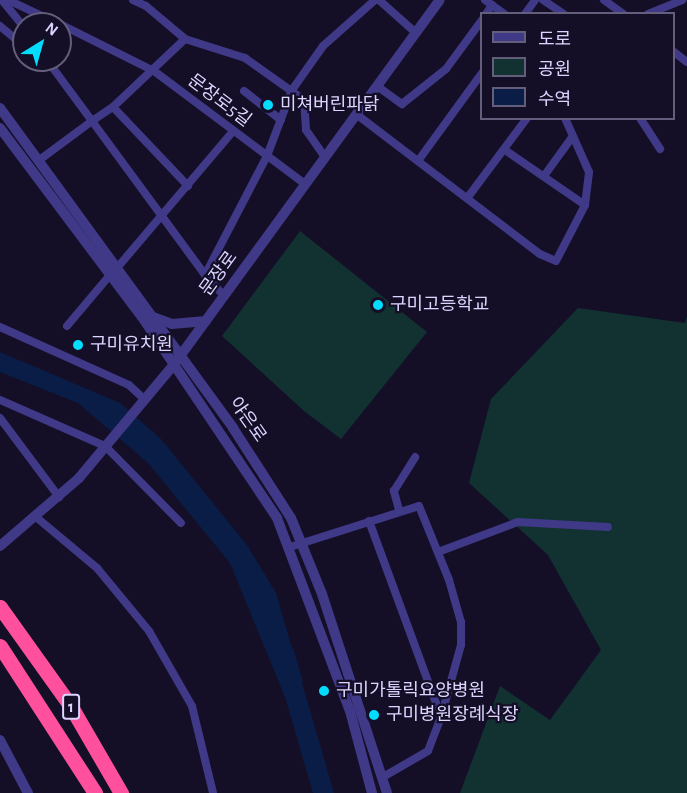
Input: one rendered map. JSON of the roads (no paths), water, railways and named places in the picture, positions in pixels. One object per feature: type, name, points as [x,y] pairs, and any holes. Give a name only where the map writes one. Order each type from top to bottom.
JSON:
[{"type":"highway","name":"1","points":[[0,607],[70,705],[121,793]]},
{"type":"highway","name":"1","points":[[0,646],[95,793]]},
{"type":"street","points":[[2,0],[12,12]]},
{"type":"street","name":"문장로5길","points":[[8,0],[32,12]]},
{"type":"street","points":[[133,0],[146,6],[185,39],[245,58],[292,90],[304,100],[306,130],[324,156]]},
{"type":"street","points":[[205,275],[267,156],[292,90],[323,46],[376,0],[416,33]]},
{"type":"street","name":"문장로","points":[[0,546],[59,496],[105,446],[177,359],[440,0]]},
{"type":"street","points":[[485,0],[501,12]]},
{"type":"street","points":[[543,0],[561,12]]},
{"type":"street","points":[[604,0],[620,12]]},
{"type":"street","points":[[653,12],[682,0]]},
{"type":"street","points":[[487,12],[492,5]]},
{"type":"street","points":[[377,86],[402,104],[446,69],[480,23]]},
{"type":"street","points":[[0,26],[12,36]]},
{"type":"street","name":"문장로5길","points":[[72,31],[154,71],[304,184]]},
{"type":"street","points":[[38,161],[112,107],[154,71],[185,39]]},
{"type":"street","points":[[675,53],[687,62]]},
{"type":"street","points":[[55,72],[205,275],[224,296]]},
{"type":"street","points":[[418,161],[480,76]]},
{"type":"street","points":[[470,89],[480,90]]},
{"type":"street","points":[[244,91],[281,120]]},
{"type":"street","points":[[112,107],[188,186]]},
{"type":"street","name":"야은로","points":[[0,108],[114,272],[274,490],[303,543],[387,793]]},
{"type":"street","points":[[356,114],[540,254],[556,261],[585,205],[589,172],[566,120]]},
{"type":"street","points":[[468,197],[526,120]]},
{"type":"street","points":[[641,120],[660,149]]},
{"type":"street","name":"야은로","points":[[0,128],[114,272],[152,316],[249,470],[290,547],[350,711],[372,793]]},
{"type":"street","points":[[66,326],[162,217],[233,131]]},
{"type":"street","points":[[544,176],[573,136]]},
{"type":"street","points":[[505,150],[585,205]]},
{"type":"street","points":[[152,316],[172,324],[206,321]]},
{"type":"street","points":[[0,327],[129,385],[144,399]]},
{"type":"street","points":[[0,400],[105,446],[181,523]]},
{"type":"street","points":[[0,418],[59,496]]},
{"type":"street","points":[[399,510],[394,491],[415,457]]},
{"type":"street","points":[[290,547],[399,510],[419,506],[438,552],[461,622],[461,645],[441,717],[428,751],[383,777]]},
{"type":"street","points":[[36,517],[97,568],[149,631],[192,706],[213,793]]},
{"type":"street","points":[[369,521],[441,717]]},
{"type":"street","points":[[438,552],[518,522],[608,527]]},
{"type":"street","points":[[0,740],[28,793]]},
{"type":"water","points":[[0,352],[120,403],[161,439],[247,545],[276,593],[334,793],[313,793],[285,697],[230,563],[148,463],[78,403],[0,372]]},
{"type":"waterway","points":[[292,650],[301,681]]},
{"type":"place","name":"미쳐버린파닭","points":[[268,105]]},
{"type":"place","name":"구미고등학교","points":[[378,305]]},
{"type":"place","name":"구미유치원","points":[[78,345]]},
{"type":"place","name":"구미가톨릭요양병원","points":[[324,691]]},
{"type":"place","name":"구미병원장례식장","points":[[374,715]]}]
